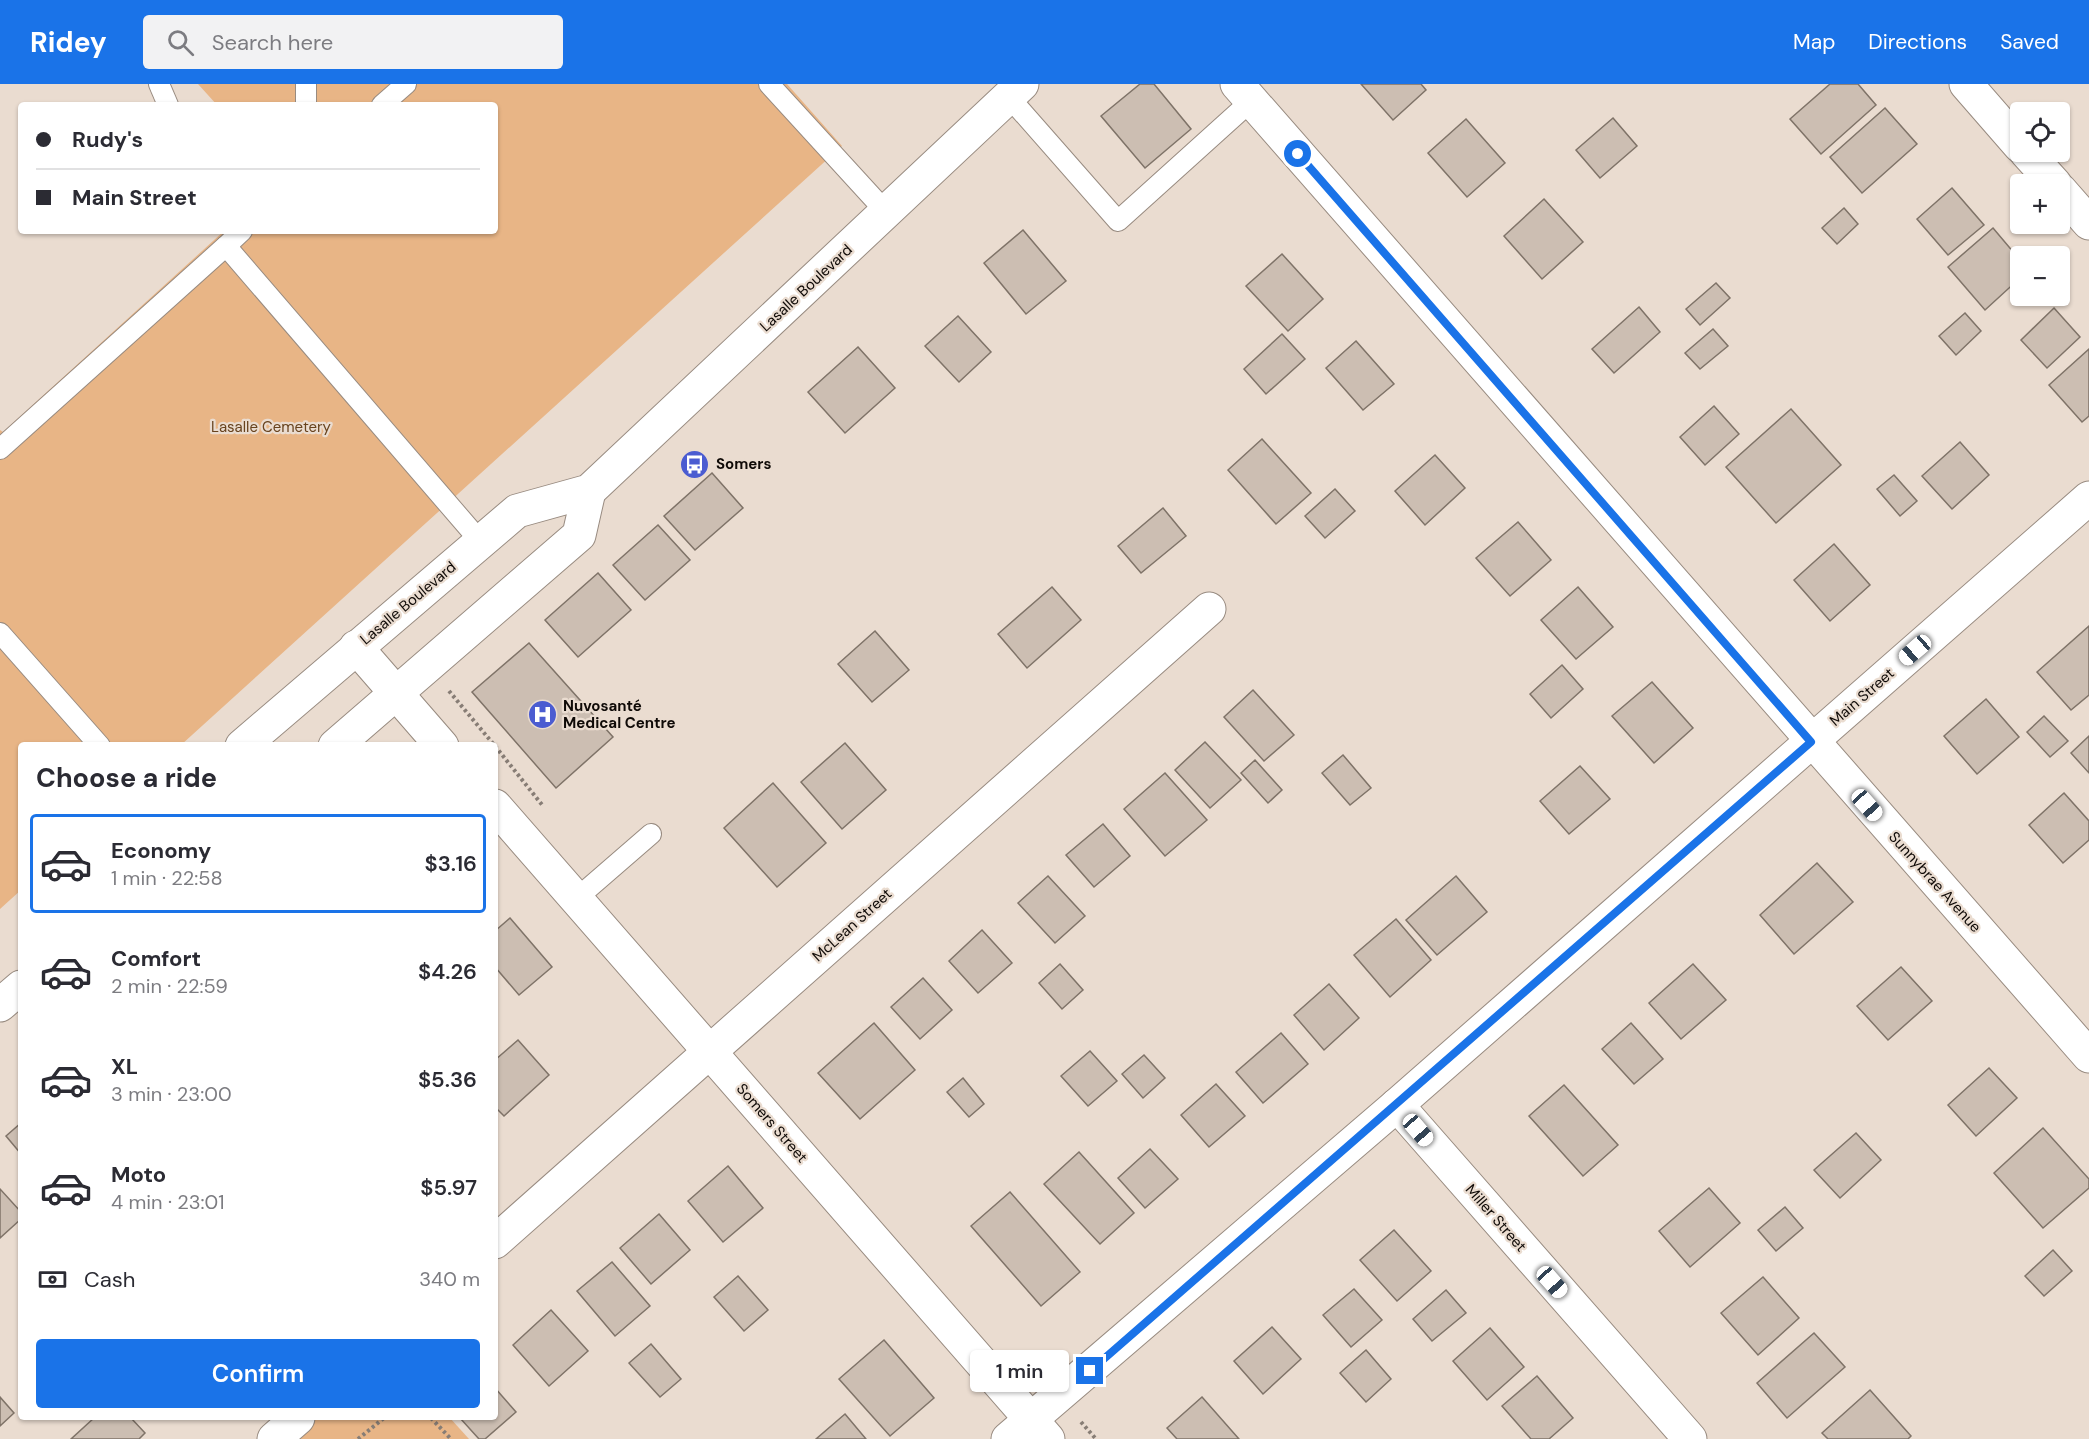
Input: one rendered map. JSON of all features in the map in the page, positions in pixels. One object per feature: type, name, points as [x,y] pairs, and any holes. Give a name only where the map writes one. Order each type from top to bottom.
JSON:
[{"type":"street","points":[[1966,84],[2010,135]]},
{"type":"street","name":"Lasalle Boulevard","points":[[247,742],[517,511],[589,491],[1016,90]]},
{"type":"street","name":"Sunnybrae Avenue","points":[[1244,92],[1811,742],[2089,1056]]},
{"type":"street","points":[[2035,162],[2046,174]]},
{"type":"street","points":[[2070,201],[2089,223]]},
{"type":"street","points":[[339,742],[579,535],[589,491]]},
{"type":"street","name":"Main Street","points":[[1030,1433],[1397,1106],[2089,498]]},
{"type":"street","name":"McLean Street","points":[[498,1239],[1209,609]]},
{"type":"street","points":[[356,647],[439,742]]},
{"type":"street","name":"Somers Street","points":[[498,809],[709,1051],[1030,1433]]},
{"type":"street","points":[[0,1005],[18,990]]},
{"type":"street","name":"Miller Street","points":[[1397,1106],[1690,1439]]},
{"type":"street","points":[[273,1439],[296,1420]]},
{"type":"lane","points":[[159,84],[167,102]]},
{"type":"lane","points":[[306,84],[306,102]]},
{"type":"lane","points":[[385,102],[406,84]]},
{"type":"lane","points":[[769,84],[886,212]]},
{"type":"lane","points":[[1016,90],[1119,220],[1244,92]]},
{"type":"lane","points":[[0,449],[239,234]]},
{"type":"lane","points":[[225,246],[480,541]]},
{"type":"lane","points":[[0,633],[96,742]]},
{"type":"lane","points":[[576,899],[651,834]]},
{"type":"path","points":[[358,1439],[382,1420]]},
{"type":"path","points":[[433,1420],[451,1439]]},
{"type":"green space","name":"Lasalle Cemetery","points":[[198,84],[787,84],[842,146],[184,742],[18,742],[18,893],[0,909],[0,430],[3,432],[221,234],[498,234],[498,102],[214,102]]},
{"type":"green space","points":[[300,1420],[452,1420],[469,1439],[278,1439]]},
{"type":"building","points":[[1140,84],[1154,84],[1191,129],[1145,168],[1101,116]]},
{"type":"building","points":[[1361,84],[1421,84],[1426,90],[1393,120]]},
{"type":"building","points":[[1830,84],[1858,84],[1876,105],[1821,154],[1790,119]]},
{"type":"building","points":[[1885,108],[1917,144],[1862,193],[1830,157]]},
{"type":"building","points":[[1613,118],[1637,146],[1600,178],[1576,150]]},
{"type":"building","points":[[1466,119],[1505,163],[1467,197],[1428,153]]},
{"type":"building","points":[[1952,188],[1984,225],[1948,255],[1917,219]]},
{"type":"building","points":[[1544,199],[1583,242],[1542,279],[1504,236]]},
{"type":"building","points":[[1844,208],[1858,224],[1837,244],[1822,228]]},
{"type":"building","points":[[1993,228],[2010,248],[2010,287],[1985,310],[1948,267]]},
{"type":"building","points":[[1023,230],[1066,281],[1026,314],[984,263]]},
{"type":"building","points":[[1282,254],[1323,299],[1288,331],[1246,286]]},
{"type":"building","points":[[1716,283],[1730,298],[1700,325],[1686,309]]},
{"type":"building","points":[[1639,307],[1660,332],[1614,373],[1592,349]]},
{"type":"building","points":[[2054,308],[2080,337],[2047,368],[2021,340]]},
{"type":"building","points":[[1965,313],[1981,331],[1956,355],[1939,336]]},
{"type":"building","points":[[958,316],[991,352],[959,382],[925,346]]},
{"type":"building","points":[[1713,329],[1728,346],[1700,369],[1685,353]]},
{"type":"building","points":[[1282,334],[1305,359],[1266,394],[1244,369]]},
{"type":"building","points":[[1356,341],[1394,384],[1363,410],[1326,368]]},
{"type":"building","points":[[858,347],[895,388],[845,433],[808,392]]},
{"type":"building","points":[[2089,349],[2089,416],[2082,422],[2049,385]]},
{"type":"building","points":[[1714,406],[1739,434],[1705,465],[1680,437]]},
{"type":"building","points":[[1791,409],[1841,465],[1776,523],[1726,467]]},
{"type":"building","points":[[1262,439],[1311,493],[1276,524],[1228,470]]},
{"type":"building","points":[[1960,442],[1989,475],[1952,509],[1922,476]]},
{"type":"building","points":[[1435,455],[1465,488],[1425,525],[1395,491]]},
{"type":"building","points":[[712,473],[743,508],[695,550],[664,516]]},
{"type":"building","points":[[1894,475],[1917,501],[1900,516],[1877,489]]},
{"type":"building","points":[[1335,489],[1355,511],[1325,538],[1305,516]]},
{"type":"building","points":[[1163,508],[1186,536],[1141,573],[1118,546]]},
{"type":"building","points":[[1518,522],[1551,560],[1510,596],[1476,558]]},
{"type":"building","points":[[658,525],[690,560],[645,600],[613,565]]},
{"type":"building","points":[[1834,544],[1870,585],[1830,621],[1794,580]]},
{"type":"building","points":[[598,573],[631,610],[578,657],[545,620]]},
{"type":"building","points":[[1052,587],[1081,620],[1027,668],[998,634]]},
{"type":"building","points":[[1578,587],[1613,627],[1576,659],[1541,620]]},
{"type":"building","points":[[2089,626],[2089,695],[2071,710],[2037,672]]},
{"type":"building","points":[[875,631],[909,670],[872,702],[838,664]]},
{"type":"building","name":"Nuvosanté Medical Centre","points":[[529,643],[613,737],[556,788],[472,692]]},
{"type":"building","points":[[1562,665],[1583,689],[1551,718],[1530,694]]},
{"type":"building","points":[[1652,682],[1693,728],[1654,763],[1612,716]]},
{"type":"building","points":[[1253,690],[1294,735],[1264,761],[1224,717]]},
{"type":"building","points":[[1986,699],[2019,737],[1977,774],[1944,736]]},
{"type":"building","points":[[2044,716],[2068,741],[2050,757],[2027,732]]},
{"type":"building","points":[[2089,736],[2089,773],[2071,753]]},
{"type":"building","points":[[1205,742],[1241,780],[1210,808],[1175,770]]},
{"type":"building","points":[[845,743],[886,790],[842,829],[801,782]]},
{"type":"building","points":[[1343,755],[1371,788],[1350,805],[1322,773]]},
{"type":"building","points":[[1255,760],[1282,790],[1268,803],[1241,773]]},
{"type":"building","points":[[1580,766],[1610,799],[1569,834],[1540,801]]},
{"type":"building","points":[[1165,773],[1207,820],[1165,856],[1124,809]]},
{"type":"building","points":[[773,783],[826,843],[777,887],[724,828]]},
{"type":"building","points":[[2064,793],[2089,821],[2089,840],[2063,863],[2029,825]]},
{"type":"building","points":[[1103,824],[1130,856],[1094,887],[1066,855]]},
{"type":"building","points":[[1817,863],[1853,902],[1794,954],[1760,915]]},
{"type":"building","points":[[1048,876],[1085,916],[1055,943],[1018,903]]},
{"type":"building","points":[[1456,876],[1487,912],[1437,955],[1406,920]]},
{"type":"building","points":[[510,918],[552,967],[519,995],[498,970],[498,928]]},
{"type":"building","points":[[1396,919],[1431,960],[1390,997],[1354,955]]},
{"type":"building","points":[[982,930],[1012,963],[978,993],[949,961]]},
{"type":"building","points":[[1060,964],[1083,990],[1062,1009],[1039,983]]},
{"type":"building","points":[[1693,964],[1726,1000],[1681,1039],[1649,1003]]},
{"type":"building","points":[[1901,967],[1932,1001],[1888,1040],[1857,1006]]},
{"type":"building","points":[[923,978],[952,1010],[920,1039],[891,1007]]},
{"type":"building","points":[[1329,984],[1359,1018],[1324,1050],[1294,1015]]},
{"type":"building","points":[[874,1023],[915,1070],[860,1119],[818,1073]]},
{"type":"building","points":[[1631,1023],[1663,1059],[1634,1084],[1602,1049]]},
{"type":"building","points":[[1281,1033],[1308,1064],[1263,1103],[1236,1072]]},
{"type":"building","points":[[518,1040],[549,1075],[504,1116],[498,1110],[498,1057]]},
{"type":"building","points":[[1090,1051],[1117,1081],[1088,1106],[1061,1076]]},
{"type":"building","points":[[1144,1055],[1165,1078],[1143,1098],[1122,1074]]},
{"type":"building","points":[[1989,1068],[2017,1098],[1976,1136],[1948,1105]]},
{"type":"building","points":[[963,1078],[984,1104],[969,1117],[947,1092]]},
{"type":"building","points":[[1216,1084],[1245,1116],[1209,1147],[1181,1115]]},
{"type":"building","points":[[1564,1085],[1618,1145],[1583,1176],[1529,1116]]},
{"type":"building","points":[[18,1126],[18,1150],[6,1136]]},
{"type":"building","points":[[2043,1128],[2089,1179],[2089,1188],[2043,1228],[1994,1173]]},
{"type":"building","points":[[1856,1133],[1881,1160],[1840,1198],[1814,1170]]},
{"type":"building","points":[[1150,1149],[1178,1179],[1145,1208],[1118,1178]]},
{"type":"building","points":[[1079,1152],[1134,1213],[1100,1244],[1044,1184]]},
{"type":"building","points":[[728,1166],[763,1208],[723,1242],[688,1201]]},
{"type":"building","points":[[1709,1188],[1740,1223],[1690,1267],[1659,1231]]},
{"type":"building","points":[[0,1189],[18,1209],[18,1222],[0,1238]]},
{"type":"building","points":[[1010,1192],[1080,1272],[1041,1306],[971,1226]]},
{"type":"building","points":[[1785,1207],[1803,1228],[1776,1251],[1758,1230]]},
{"type":"building","points":[[659,1214],[690,1250],[651,1284],[620,1248]]},
{"type":"building","points":[[1394,1230],[1431,1271],[1397,1301],[1360,1260]]},
{"type":"building","points":[[2053,1250],[2072,1271],[2044,1296],[2025,1276]]},
{"type":"building","points":[[612,1262],[650,1306],[615,1336],[577,1291]]},
{"type":"building","points":[[738,1276],[768,1310],[744,1331],[714,1297]]},
{"type":"building","points":[[1763,1277],[1799,1318],[1758,1355],[1721,1313]]},
{"type":"building","points":[[1354,1289],[1382,1320],[1351,1347],[1323,1315]]},
{"type":"building","points":[[1446,1290],[1466,1313],[1432,1341],[1413,1319]]},
{"type":"building","points":[[551,1310],[588,1351],[549,1386],[513,1345]]},
{"type":"building","points":[[1272,1327],[1301,1359],[1263,1394],[1234,1361]]},
{"type":"building","points":[[1490,1328],[1524,1367],[1487,1400],[1453,1361]]},
{"type":"building","points":[[1814,1333],[1845,1367],[1787,1418],[1757,1383]]},
{"type":"building","points":[[884,1340],[934,1398],[890,1436],[839,1379]]},
{"type":"building","points":[[651,1344],[681,1379],[660,1397],[629,1363]]},
{"type":"building","points":[[1366,1350],[1391,1379],[1366,1402],[1340,1373]]},
{"type":"building","points":[[1537,1376],[1573,1418],[1549,1439],[1531,1439],[1502,1406]]},
{"type":"building","points":[[1870,1390],[1911,1436],[1908,1439],[1828,1439],[1822,1433]]},
{"type":"building","points":[[498,1391],[516,1412],[485,1439],[479,1439],[462,1420],[498,1420]]},
{"type":"building","points":[[0,1397],[14,1413],[0,1426]]},
{"type":"building","points":[[1202,1397],[1239,1439],[1177,1439],[1167,1428]]},
{"type":"building","points":[[845,1414],[866,1439],[816,1439]]},
{"type":"building","points":[[92,1420],[133,1420],[145,1433],[139,1439],[71,1439]]},
{"type":"place","name":"Somers","points":[[695,464]]},
{"type":"place","name":"Nuvosanté Medical Centre","points":[[542,715]]},
{"type":"route","points":[[1090,1371],[1397,1106],[1811,742],[1298,154]]}]
